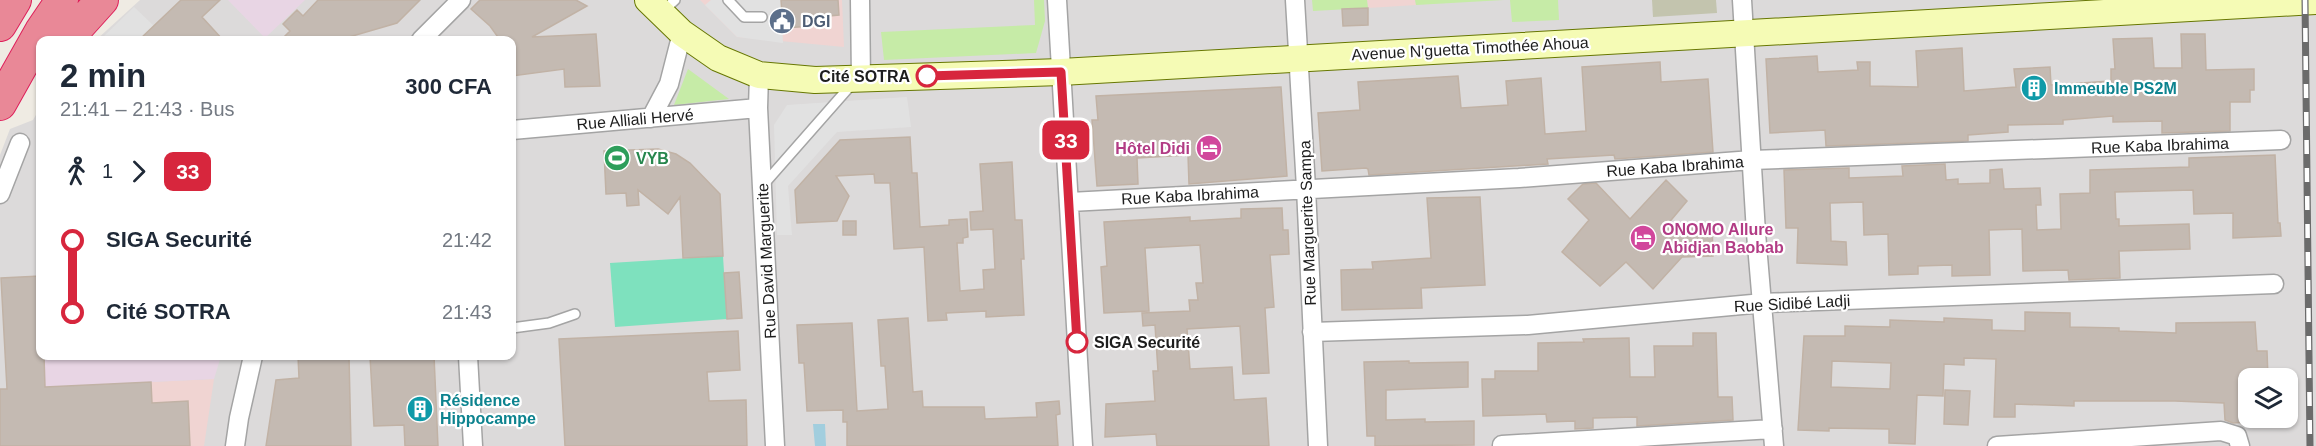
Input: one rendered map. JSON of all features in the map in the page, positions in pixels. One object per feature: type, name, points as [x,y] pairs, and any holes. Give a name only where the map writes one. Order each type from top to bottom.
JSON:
[{"type":"highway","points":[[0,25],[15,0]]},
{"type":"highway","points":[[0,63],[38,0]]},
{"type":"highway","points":[[39,36],[62,0]]},
{"type":"highway","points":[[70,36],[102,0]]},
{"type":"highway","points":[[0,104],[36,41]]},
{"type":"highway","points":[[0,118],[36,77]]},
{"type":"street","points":[[425,36],[461,0]]},
{"type":"street","points":[[859,79],[860,0]]},
{"type":"street","points":[[1057,0],[1083,446]]},
{"type":"street","name":"Rue Marguerite Sampa","points":[[1295,0],[1318,446]]},
{"type":"street","points":[[1502,445],[1774,437],[1756,233],[1742,0]]},
{"type":"street","name":"Avenue N'guetta Timothée Ahoua","points":[[662,4],[682,33],[718,57],[759,75],[815,80],[1061,72],[2316,1]]},
{"type":"street","points":[[651,118],[669,84],[682,33]]},
{"type":"street","name":"Rue David Marguerite","points":[[759,75],[758,108],[775,446]]},
{"type":"street","name":"Rue Alliali Hervé","points":[[516,130],[758,108]]},
{"type":"street","name":"Rue Kaba Ibrahima","points":[[1070,202],[1519,178],[1752,160],[2280,140]]},
{"type":"street","points":[[0,194],[20,143]]},
{"type":"street","name":"Rue Sidibé Ladji","points":[[1312,332],[1528,325],[1763,303],[2274,284]]},
{"type":"street","points":[[235,446],[252,360]]},
{"type":"street","points":[[468,360],[473,446]]},
{"type":"street","points":[[1997,446],[2056,444],[2220,431],[2236,436],[2240,446]]},
{"type":"lane","points":[[728,0],[744,17],[762,17]]},
{"type":"lane","points":[[762,186],[859,79]]},
{"type":"lane","points":[[516,327],[549,323],[575,314]]},
{"type":"shaded area","points":[[140,0],[2316,0],[2316,446],[0,446],[0,155],[10,129],[33,120],[36,115],[36,360],[516,360],[516,36],[100,36]]},
{"type":"shaded area","points":[[228,0],[305,0],[267,36],[263,36]]},
{"type":"shaded area","name":"DGI","points":[[700,0],[842,0],[844,47],[737,37]]},
{"type":"shaded area","points":[[711,0],[781,0],[783,43],[737,37],[705,5]]},
{"type":"shaded area","points":[[1367,0],[1415,0],[1416,5],[1368,8]]},
{"type":"shaded area","points":[[1652,0],[1716,0],[1717,13],[1653,17]]},
{"type":"shaded area","points":[[134,7],[154,26],[143,36],[104,36]]},
{"type":"shaded area","points":[[907,97],[911,127],[837,132],[788,186],[792,235],[777,235],[774,125],[787,105]]},
{"type":"shaded area","points":[[36,276],[36,360],[220,360],[214,379],[7,389],[1,278]]},
{"type":"shaded area","points":[[214,379],[204,446],[0,446],[0,389]]},
{"type":"green space","points":[[1034,0],[1044,0],[1045,21],[1036,53],[884,60],[881,32],[1035,25]]},
{"type":"green space","points":[[1312,0],[1367,0],[1368,8],[1313,11]]},
{"type":"green space","points":[[1415,0],[1504,0],[1416,5]]},
{"type":"green space","points":[[1510,0],[1558,0],[1559,20],[1512,22]]},
{"type":"green space","points":[[688,69],[729,99],[674,105]]},
{"type":"green space","points":[[723,256],[727,319],[615,327],[610,263]]},
{"type":"water","points":[[813,424],[825,424],[826,446],[815,446]]},
{"type":"building","points":[[181,0],[220,0],[202,17],[219,36],[143,36]]},
{"type":"building","points":[[318,0],[420,0],[397,23],[352,36],[285,36],[290,31],[283,24],[297,10],[303,16]]},
{"type":"building","points":[[480,0],[576,0],[587,6],[532,37],[596,34],[600,86],[565,87],[564,69],[516,75],[516,36],[497,36],[490,26],[471,9]]},
{"type":"building","points":[[781,0],[838,0],[839,15],[829,16],[830,25],[783,28]]},
{"type":"building","points":[[1368,8],[1368,25],[1343,26],[1342,9]]},
{"type":"building","points":[[2181,34],[2205,34],[2206,70],[2254,69],[2254,90],[2250,90],[2250,102],[2230,102],[2230,131],[2162,133],[2162,121],[2113,122],[2113,116],[2063,120],[2063,124],[2008,125],[2008,132],[1968,135],[1968,141],[1826,146],[1825,130],[1770,133],[1766,59],[1817,56],[1818,72],[1858,70],[1857,62],[1870,62],[1870,86],[1918,87],[1916,51],[1962,48],[1964,91],[2016,87],[2014,69],[2050,67],[2051,85],[2111,81],[2111,69],[2115,69],[2113,39],[2152,38],[2154,68],[2182,68]]},
{"type":"building","points":[[1660,62],[1661,82],[1708,79],[1713,152],[1615,159],[1614,155],[1547,159],[1548,164],[1369,175],[1366,168],[1322,171],[1318,113],[1360,110],[1358,82],[1458,76],[1461,108],[1508,105],[1506,81],[1541,78],[1545,134],[1586,131],[1582,67]]},
{"type":"building","points":[[1281,87],[1287,176],[1189,184],[1188,155],[1137,158],[1138,184],[1097,186],[1092,120],[1098,120],[1096,96]]},
{"type":"building","points":[[910,137],[912,173],[917,173],[920,227],[949,225],[949,220],[967,219],[968,237],[963,238],[963,243],[957,243],[960,291],[984,289],[983,270],[995,269],[993,229],[971,230],[970,212],[983,211],[980,164],[1012,162],[1015,220],[1022,220],[1024,259],[1021,259],[1024,315],[986,317],[986,311],[946,313],[947,320],[928,321],[924,247],[894,249],[890,183],[875,183],[874,174],[836,176],[849,196],[837,221],[797,223],[795,190],[840,140]]},
{"type":"building","points":[[658,149],[676,154],[690,163],[720,194],[723,256],[683,258],[680,197],[668,214],[638,190],[639,205],[627,206],[626,193],[606,194],[604,151]]},
{"type":"building","points":[[2275,155],[2278,223],[2280,223],[2281,236],[2233,238],[2233,213],[2194,214],[2193,190],[2115,192],[2116,219],[2119,219],[2119,226],[2189,224],[2190,249],[2119,251],[2120,278],[2069,280],[2068,270],[2023,271],[2022,229],[1989,230],[1990,275],[1952,276],[1952,265],[1918,266],[1918,274],[1889,275],[1888,234],[1864,235],[1863,202],[1830,203],[1831,241],[1846,242],[1847,265],[1797,263],[1798,228],[1786,228],[1784,170],[1849,168],[1849,178],[1903,176],[1902,166],[1945,164],[1946,180],[1958,179],[1958,184],[1990,183],[1990,170],[2002,169],[2004,189],[2040,188],[2041,205],[2036,205],[2037,230],[2061,229],[2060,194],[2090,193],[2090,170],[2189,167],[2189,158]]},
{"type":"building","name":"ONOMO Allure Abidjan Baobab","points":[[1666,180],[1687,201],[1667,225],[1712,224],[1713,256],[1682,257],[1653,289],[1626,262],[1600,286],[1562,252],[1589,220],[1568,199],[1583,184],[1596,183],[1630,219]]},
{"type":"building","points":[[1480,197],[1485,285],[1421,288],[1422,308],[1342,310],[1341,270],[1373,269],[1372,262],[1431,258],[1427,198]]},
{"type":"building","points":[[1282,208],[1283,230],[1288,230],[1289,254],[1270,255],[1274,307],[1265,308],[1269,373],[1243,374],[1240,326],[1187,329],[1190,369],[1232,367],[1234,400],[1266,398],[1269,446],[1157,446],[1156,434],[1105,437],[1106,404],[1155,401],[1153,371],[1158,371],[1155,325],[1143,326],[1142,313],[1190,311],[1189,300],[1198,300],[1196,283],[1203,283],[1200,245],[1145,248],[1149,311],[1104,313],[1101,267],[1107,266],[1104,222],[1190,217],[1190,221],[1241,218],[1241,209]]},
{"type":"building","points":[[843,221],[856,221],[856,235],[843,235]]},
{"type":"building","points":[[739,272],[742,318],[727,319],[724,273]]},
{"type":"building","points":[[36,276],[36,360],[44,360],[45,387],[151,382],[152,403],[188,401],[190,446],[0,446],[0,389],[7,389],[1,278]]},
{"type":"building","points":[[2025,312],[2070,313],[2070,327],[2119,328],[2119,331],[2176,333],[2176,323],[2255,322],[2257,351],[2267,351],[2268,368],[2238,368],[2238,423],[2225,420],[2224,403],[2175,401],[2074,401],[2074,406],[2015,404],[2015,417],[1994,417],[1996,359],[1964,358],[1964,365],[1944,364],[1943,396],[1917,395],[1915,444],[1889,443],[1889,429],[1798,430],[1804,336],[1845,336],[1845,326],[1890,327],[1890,320],[1944,322],[1944,318],[1992,320],[1992,330],[2025,331]],"holes":[[[1832,361],[1891,363],[1890,389],[1831,387]]]},
{"type":"building","points":[[908,318],[913,392],[922,391],[923,407],[984,407],[985,419],[1037,417],[1036,403],[1059,401],[1060,414],[1056,415],[1058,446],[847,446],[847,422],[843,422],[843,410],[807,411],[804,363],[799,363],[797,325],[852,323],[857,411],[888,409],[885,366],[881,366],[878,320]]},
{"type":"building","points":[[738,331],[740,370],[707,372],[709,401],[746,400],[747,446],[565,446],[559,339]]},
{"type":"building","points":[[1693,333],[1716,333],[1718,397],[1732,397],[1733,420],[1637,426],[1637,417],[1593,418],[1593,428],[1575,429],[1575,421],[1547,422],[1546,414],[1483,416],[1482,379],[1495,379],[1495,371],[1538,371],[1538,343],[1629,338],[1630,377],[1655,377],[1654,346],[1693,346]]},
{"type":"building","points":[[298,360],[349,360],[351,446],[266,446],[276,380],[299,378]]},
{"type":"building","points":[[370,360],[434,360],[438,446],[405,446],[404,425],[374,426]]},
{"type":"building","points":[[1409,361],[1409,363],[1468,362],[1468,387],[1386,390],[1386,420],[1474,421],[1474,445],[1375,446],[1375,436],[1367,436],[1364,362]]},
{"type":"building","points":[[1945,390],[1970,391],[1968,425],[1944,424]]},
{"type":"railway","points":[[2305,0],[2310,446]]},
{"type":"bus line","name":"33","points":[[927,76],[1061,72],[1077,342]]},
{"type":"place","name":"DGI","points":[[782,21]]},
{"type":"place","name":"Cité SOTRA","points":[[927,76]]},
{"type":"place","name":"Immeuble PS2M","points":[[2034,88]]},
{"type":"place","name":"Hôtel Didi","points":[[1209,148]]},
{"type":"place","name":"VYB","points":[[617,158]]},
{"type":"place","name":"ONOMO Allure Abidjan Baobab","points":[[1643,238]]},
{"type":"place","name":"SIGA Securité","points":[[1077,342]]},
{"type":"place","name":"Résidence Hippocampe","points":[[420,409]]}]
